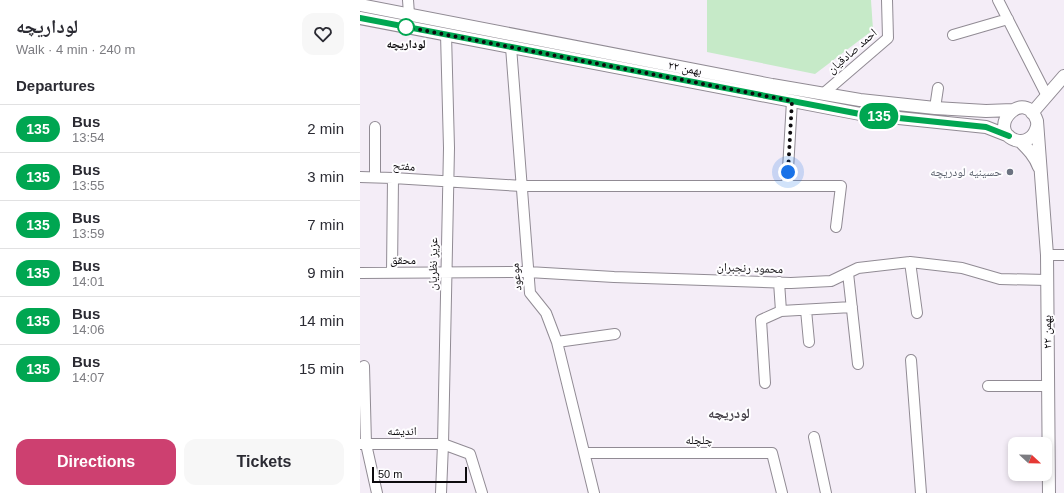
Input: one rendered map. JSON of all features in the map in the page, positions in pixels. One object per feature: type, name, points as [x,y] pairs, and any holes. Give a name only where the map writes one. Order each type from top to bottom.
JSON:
[{"type":"street","points":[[408,0],[408,14]]},
{"type":"street","name":"احمد صادقیان","points":[[824,93],[888,38],[887,0]]},
{"type":"street","points":[[998,0],[1047,96]]},
{"type":"street","name":"۲۲ بهمن","points":[[360,5],[860,100],[935,108],[986,111],[1013,110]]},
{"type":"street","name":"۲۲ بهمن","points":[[360,18],[860,114],[986,127],[1014,139]]},
{"type":"street","points":[[953,35],[1008,20]]},
{"type":"street","name":"عزیز نظریان","points":[[440,493],[443,444],[447,182],[449,148],[446,34]]},
{"type":"street","name":"موعود","points":[[511,47],[530,293],[546,313],[557,342],[594,493]]},
{"type":"street","points":[[1032,113],[1064,76]]},
{"type":"street","points":[[935,108],[938,88]]},
{"type":"street","points":[[787,186],[792,101]]},
{"type":"street","points":[[1014,139],[1025,141],[1033,135],[1037,126],[1035,116],[1023,108],[1013,110],[1009,113],[1004,122],[1006,132],[1014,139],[1028,148],[1036,158],[1042,171]]},
{"type":"street","name":"۲۲ بهمن","points":[[1037,126],[1042,171],[1047,255],[1049,493]]},
{"type":"street","points":[[375,127],[375,177]]},
{"type":"street","name":"مفتح","points":[[360,177],[522,186],[841,186],[836,227]]},
{"type":"street","points":[[392,273],[393,178]]},
{"type":"street","points":[[1047,255],[1064,255]]},
{"type":"street","points":[[910,262],[917,312]]},
{"type":"street","name":"محمود رنجبران","points":[[446,273],[528,272],[614,277],[779,282],[831,281],[858,268],[910,262],[962,268],[1000,279],[1047,280]]},
{"type":"street","name":"محقق","points":[[360,273],[446,273]]},
{"type":"street","points":[[848,273],[858,364]]},
{"type":"street","points":[[779,282],[781,311]]},
{"type":"street","points":[[765,383],[761,320],[781,311],[852,307]]},
{"type":"street","points":[[806,310],[809,342]]},
{"type":"street","points":[[557,342],[615,334]]},
{"type":"street","points":[[911,360],[921,493]]},
{"type":"street","points":[[364,366],[363,444],[377,493]]},
{"type":"street","points":[[988,386],[1047,386]]},
{"type":"street","points":[[814,438],[826,493]]},
{"type":"street","name":"اندیشه","points":[[363,444],[443,444]]},
{"type":"street","points":[[443,444],[470,454],[482,493]]},
{"type":"street","name":"چلچله","points":[[584,453],[772,452],[782,493]]},
{"type":"green space","points":[[707,0],[871,0],[873,30],[815,74],[707,52]]},
{"type":"bus line","name":"135","points":[[360,18],[860,114],[986,127],[1009,136]]},
{"type":"place","name":"لوداریچه","points":[[406,27]]},
{"type":"place","name":"حسینیه لودریچه","points":[[1010,172]]},
{"type":"district","name":"لودریچه","points":[[729,413]]},
{"type":"route","points":[[406,27],[792,101],[788,172]]}]
